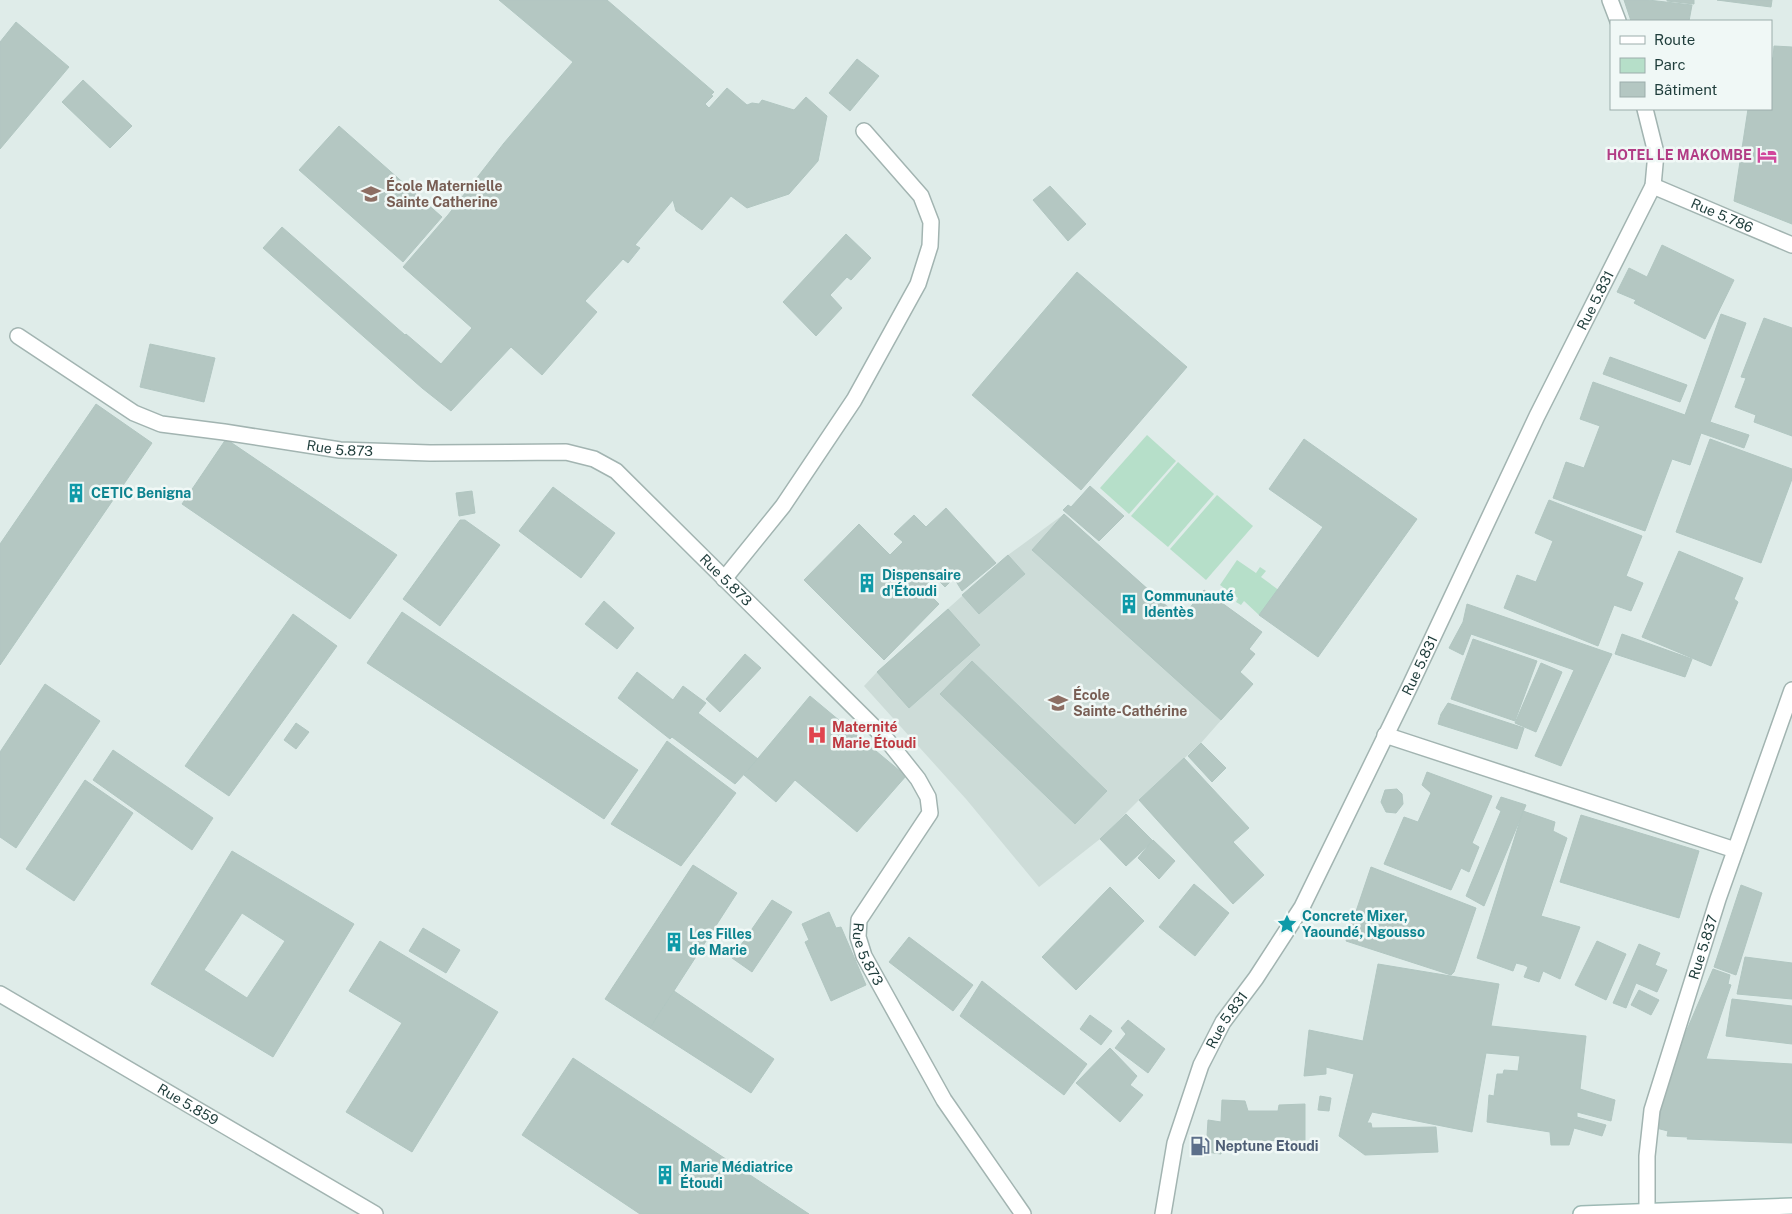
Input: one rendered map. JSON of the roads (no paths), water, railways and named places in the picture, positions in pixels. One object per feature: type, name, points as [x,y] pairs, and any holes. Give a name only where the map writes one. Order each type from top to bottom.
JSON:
[{"type":"street","points":[[1610,0],[1618,20]]},
{"type":"street","name":"Rue 5.831","points":[[1163,1214],[1175,1142],[1201,1065],[1224,1022],[1256,978],[1302,906],[1536,416],[1653,186],[1656,153],[1645,110]]},
{"type":"street","points":[[724,579],[782,506],[854,400],[918,284],[930,246],[931,222],[921,196],[864,131]]},
{"type":"street","name":"Rue 5.786","points":[[1653,186],[1792,244]]},
{"type":"street","name":"Rue 5.873","points":[[18,336],[134,412],[161,424],[340,450],[430,453],[566,452],[594,459],[616,471],[886,740],[918,779],[928,797],[930,813],[859,920],[858,937],[864,956],[944,1100],[1023,1214]]},
{"type":"street","name":"Rue 5.837","points":[[1647,1213],[1647,1156],[1652,1110],[1718,899],[1792,690]]},
{"type":"street","points":[[1385,735],[1735,850]]},
{"type":"street","name":"Rue 5.859","points":[[0,994],[375,1214]]},
{"type":"street","points":[[1580,1214],[1647,1213],[1792,1206]]},
{"type":"place","name":"HOTEL LE MAKOMBE","points":[[1767,155]]},
{"type":"place","name":"École Maternielle Sainte Catherine","points":[[371,194]]},
{"type":"place","name":"CETIC Benigna","points":[[76,493]]},
{"type":"place","name":"Dispensaire d'Étoudi","points":[[867,583]]},
{"type":"place","name":"Communauté Identès","points":[[1129,604]]},
{"type":"place","name":"École Sainte-Cathérine","points":[[1058,703]]},
{"type":"place","name":"Maternité Marie Étoudi","points":[[817,735]]},
{"type":"place","name":"Concrete Mixer, Yaoundé, Ngousso","points":[[1287,924]]},
{"type":"place","name":"Les Filles de Marie","points":[[674,942]]},
{"type":"place","name":"Neptune Etoudi","points":[[1200,1146]]},
{"type":"place","name":"Marie Médiatrice Étoudi","points":[[665,1175]]}]
